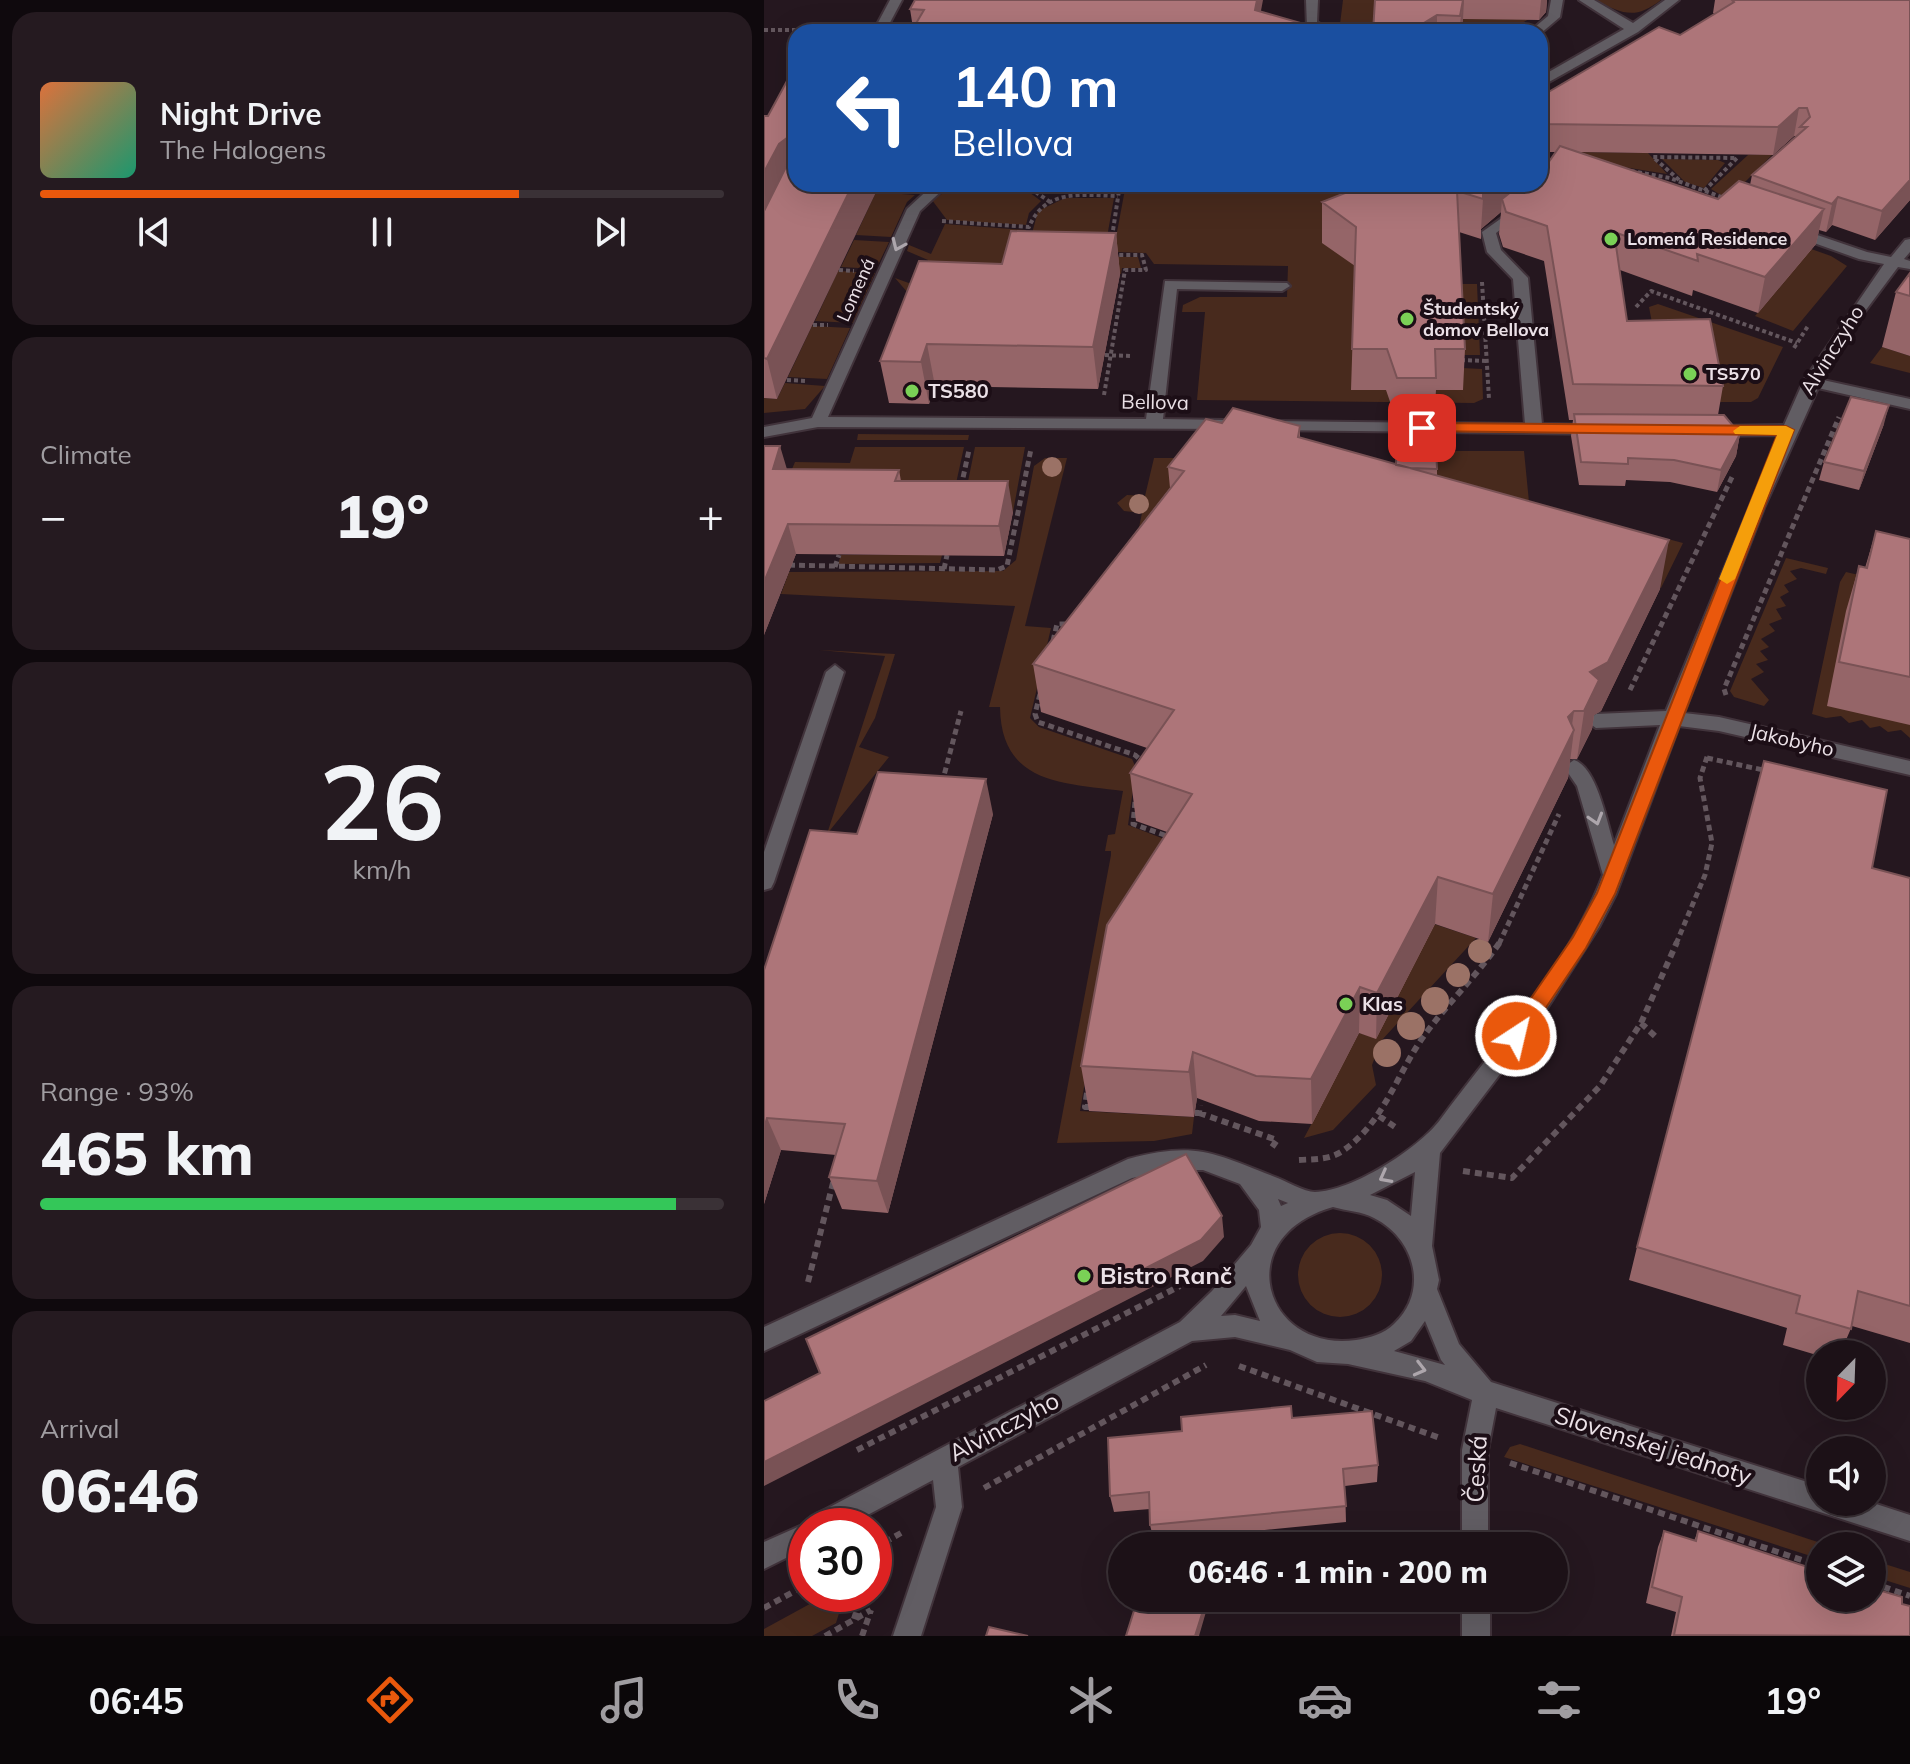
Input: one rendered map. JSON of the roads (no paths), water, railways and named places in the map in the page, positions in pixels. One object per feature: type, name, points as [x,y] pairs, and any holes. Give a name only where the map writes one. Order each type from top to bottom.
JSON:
[{"type":"street","points":[[883,24],[896,0]]},
{"type":"street","points":[[1311,24],[1312,0]]},
{"type":"street","points":[[1545,24],[1554,17],[1557,0]]},
{"type":"street","points":[[1585,0],[1633,29]]},
{"type":"street","points":[[1548,78],[1633,29],[1673,0]]},
{"type":"street","name":"Lomená","points":[[818,422],[909,219],[920,200],[931,192]]},
{"type":"street","points":[[1530,199],[1489,232],[1488,242],[1495,254],[1520,278],[1534,430]]},
{"type":"street","points":[[1780,226],[1864,256],[1902,263]]},
{"type":"street","name":"Alvinczyho","points":[[1429,1149],[1545,996],[1590,923],[1613,875],[1786,430],[1811,382],[1877,280],[1902,263],[1910,243]]},
{"type":"street","points":[[1154,424],[1170,284],[1282,286]]},
{"type":"street","points":[[1811,382],[1910,404]]},
{"type":"street","name":"Bellova","points":[[764,432],[818,422],[1612,430]]},
{"type":"street","points":[[1689,430],[1786,430]]},
{"type":"street","points":[[764,882],[835,672]]},
{"type":"street","name":"Jakobyho","points":[[1596,721],[1672,718],[1719,724],[1910,768]]},
{"type":"street","points":[[1576,770],[1586,785],[1613,875]]},
{"type":"street","points":[[1189,1330],[1221,1299],[1290,1213],[1383,1179],[1429,1149]]},
{"type":"street","points":[[1189,1330],[1235,1326],[1324,1353],[1352,1354],[1382,1346],[1406,1329],[1422,1306],[1428,1279],[1420,1245],[1429,1149]]},
{"type":"street","points":[[764,1339],[1128,1169],[1188,1158],[1221,1164],[1249,1178],[1325,1200],[1362,1199],[1396,1214],[1420,1245]]},
{"type":"street","points":[[1249,1178],[1270,1207],[1267,1239],[1256,1272],[1259,1294],[1276,1327],[1298,1343]]},
{"type":"street","points":[[1426,1291],[1450,1352],[1486,1393]]},
{"type":"street","name":"Alvinczyho","points":[[853,1508],[1189,1330]]},
{"type":"street","name":"Slovenskej jednoty","points":[[1352,1354],[1425,1369],[1486,1393],[1806,1495]]},
{"type":"street","name":"Česká","points":[[1475,1532],[1475,1450],[1486,1393]]},
{"type":"street","points":[[907,1636],[949,1507],[944,1459]]},
{"type":"street","points":[[1873,1516],[1910,1528]]},
{"type":"street","points":[[764,1556],[788,1543]]},
{"type":"street","points":[[1476,1612],[1476,1636]]},
{"type":"place","name":"Lomená Residence","points":[[1611,239]]},
{"type":"place","name":"Študentský domov Bellova","points":[[1407,319]]},
{"type":"place","name":"TS570","points":[[1690,374]]},
{"type":"place","name":"TS580","points":[[912,391]]},
{"type":"place","name":"Klas","points":[[1346,1004]]},
{"type":"place","name":"Bistro Ranč","points":[[1084,1276]]}]
